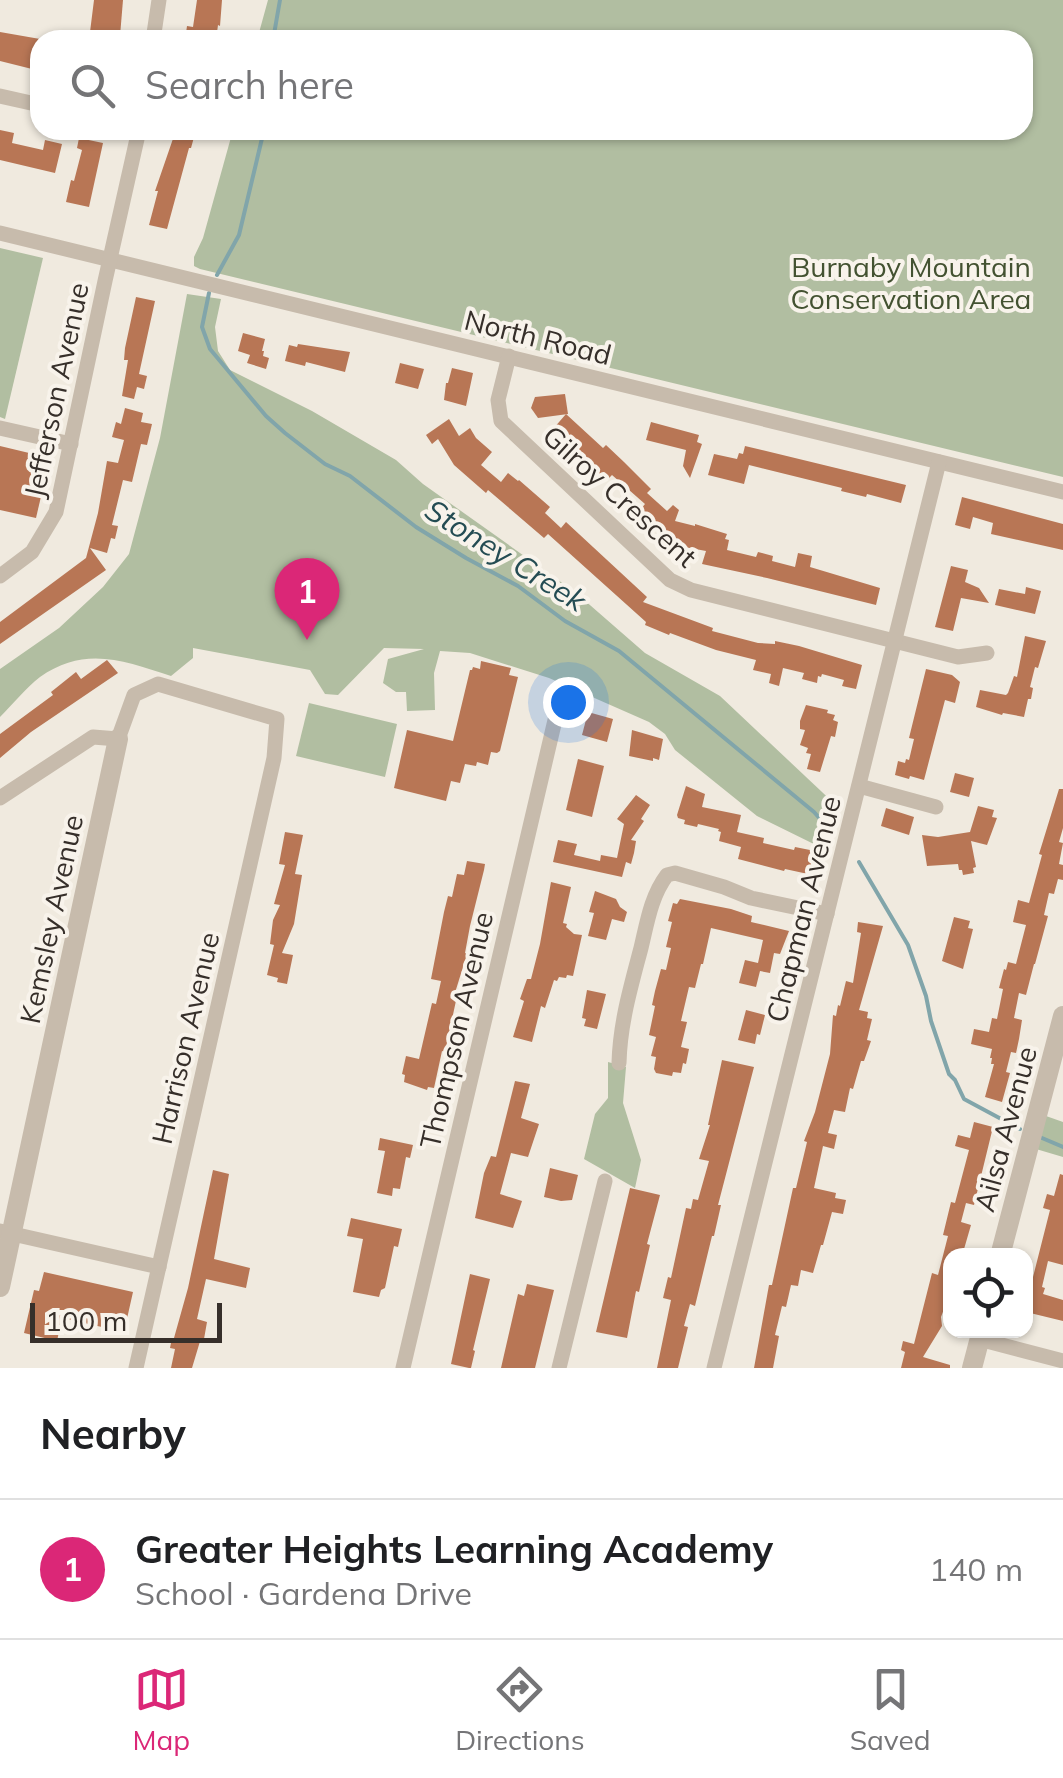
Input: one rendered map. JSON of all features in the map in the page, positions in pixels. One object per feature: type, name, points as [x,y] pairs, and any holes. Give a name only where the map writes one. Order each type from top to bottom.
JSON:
[{"type":"street","points":[[155,30],[160,0]]},
{"type":"street","points":[[0,96],[30,104]]},
{"type":"street","name":"Jefferson Avenue","points":[[0,576],[32,552],[56,512],[137,140]]},
{"type":"street","name":"North Road","points":[[0,233],[1063,492]]},
{"type":"street","name":"Gilroy Crescent","points":[[510,356],[498,400],[501,421],[670,580],[691,590],[894,642]]},
{"type":"street","points":[[0,428],[72,444]]},
{"type":"street","name":"Chapman Avenue","points":[[714,1368],[939,462]]},
{"type":"street","points":[[894,642],[958,657],[987,653]]},
{"type":"street","name":"Harrison Avenue","points":[[118,738],[134,695],[158,684],[277,719],[274,758],[136,1368]]},
{"type":"street","name":"Thompson Avenue","points":[[403,1368],[559,703]]},
{"type":"street","points":[[0,798],[93,737],[118,738]]},
{"type":"street","name":"Kemsley Avenue","points":[[0,1287],[6,1232],[118,738]]},
{"type":"street","points":[[859,786],[936,806]]},
{"type":"street","points":[[619,1063],[624,1013],[653,898],[666,875],[674,873],[751,898],[827,914]]},
{"type":"street","name":"Ailsa Avenue","points":[[1002,1248],[1063,1016]]},
{"type":"street","points":[[558,1368],[605,1181]]},
{"type":"street","points":[[6,1232],[159,1267]]},
{"type":"street","points":[[972,1368],[980,1338]]},
{"type":"street","points":[[990,1338],[1063,1362]]},
{"type":"green space","name":"Burnaby Mountain Conservation Area","points":[[268,0],[1063,0],[1063,477],[194,266],[230,140],[1033,140],[1033,30],[260,30]]},
{"type":"green space","points":[[0,248],[43,258],[5,419],[0,417]]},
{"type":"green space","points":[[187,294],[221,299],[215,327],[218,351],[230,370],[312,411],[396,460],[423,484],[575,592],[645,653],[720,696],[839,808],[828,851],[757,816],[675,750],[665,734],[649,722],[549,678],[470,653],[440,651],[434,673],[435,710],[407,711],[406,692],[396,692],[383,683],[388,659],[424,649],[384,648],[338,695],[325,694],[310,670],[193,648],[193,658],[171,676],[121,661],[73,661],[40,677],[0,717],[0,669],[59,628],[103,587],[129,554],[160,438]]},
{"type":"green space","points":[[309,703],[397,724],[385,777],[296,756]]},
{"type":"green space","points":[[608,1062],[626,1067],[623,1103],[641,1160],[635,1188],[584,1159],[595,1114],[608,1098]]},
{"type":"green space","points":[[1046,1116],[1063,1122],[1063,1157],[1036,1149]]},
{"type":"building","points":[[94,0],[123,0],[120,30],[90,30]]},
{"type":"building","points":[[197,0],[222,0],[217,30],[186,30],[187,26],[193,27]]},
{"type":"building","points":[[0,32],[30,37],[30,68],[0,61]]},
{"type":"building","points":[[0,130],[14,133],[12,143],[43,150],[45,140],[62,144],[55,173],[0,160]]},
{"type":"building","points":[[79,140],[103,143],[89,207],[66,202],[82,150],[77,148]]},
{"type":"building","points":[[173,140],[193,140],[167,229],[149,225],[155,191]]},
{"type":"building","points":[[136,297],[155,301],[139,374],[147,376],[144,389],[137,387],[134,399],[122,396],[128,360],[124,360],[125,348]]},
{"type":"building","points":[[243,333],[265,339],[262,351],[269,358],[266,369],[247,363],[250,355],[238,351]]},
{"type":"building","points":[[289,345],[350,352],[345,372],[285,361]]},
{"type":"building","points":[[400,363],[424,369],[418,389],[395,383]]},
{"type":"building","points":[[452,368],[473,373],[466,406],[444,400]]},
{"type":"building","points":[[565,394],[568,414],[538,418],[531,408],[535,397]]},
{"type":"building","points":[[125,408],[143,413],[141,422],[152,424],[147,445],[141,444],[132,482],[123,480],[112,525],[118,526],[115,539],[111,538],[107,553],[90,548],[106,570],[0,644],[0,622],[86,558],[107,461],[118,463],[124,440],[112,437]]},
{"type":"building","points":[[566,414],[624,462],[651,489],[647,493],[667,511],[673,505],[679,510],[675,521],[727,534],[727,550],[756,557],[758,552],[773,556],[772,561],[795,567],[798,553],[812,556],[810,567],[880,588],[876,605],[702,564],[706,551],[674,545],[640,510],[645,504],[612,475],[606,481],[553,429]]},
{"type":"building","points":[[449,419],[459,436],[470,428],[492,452],[481,465],[501,482],[508,473],[519,480],[550,507],[545,513],[561,528],[566,522],[647,597],[643,602],[713,628],[712,631],[758,643],[775,641],[799,646],[862,665],[856,689],[842,686],[844,680],[822,674],[817,683],[802,679],[804,673],[783,668],[779,686],[769,683],[771,674],[753,670],[756,660],[645,625],[548,534],[544,538],[454,465],[438,439],[432,444],[426,435]]},
{"type":"building","points":[[651,422],[699,435],[697,442],[702,444],[690,478],[683,466],[686,450],[646,440]]},
{"type":"building","points":[[0,446],[50,458],[36,518],[0,510]]},
{"type":"building","points":[[745,446],[906,485],[901,503],[749,465],[744,484],[708,475],[714,454],[737,459]]},
{"type":"building","points":[[962,497],[1063,524],[1063,550],[991,534],[993,523],[973,517],[970,529],[955,525]]},
{"type":"building","points":[[951,566],[968,570],[965,582],[979,588],[989,603],[961,598],[953,631],[935,627]]},
{"type":"building","points":[[1026,587],[1041,591],[1035,614],[995,605],[999,589],[1025,594]]},
{"type":"building","points":[[1025,636],[1046,641],[1038,668],[1035,667],[1024,717],[976,707],[980,690],[1008,693],[1014,676],[1017,677]]},
{"type":"building","points":[[107,660],[118,673],[0,758],[0,734],[53,695],[51,692],[76,672],[81,679]]},
{"type":"building","points":[[481,661],[511,668],[509,675],[518,677],[500,751],[491,752],[488,765],[465,764],[460,783],[451,781],[446,801],[394,788],[407,730],[453,741],[470,670],[480,669]]},
{"type":"building","points":[[926,669],[952,675],[960,682],[955,703],[945,700],[924,780],[910,776],[909,779],[895,775],[898,761],[909,760],[914,739],[909,738]]},
{"type":"building","points":[[806,705],[828,710],[838,722],[820,772],[807,769],[811,754],[800,745],[805,730],[800,729],[800,721]]},
{"type":"building","points":[[588,712],[613,719],[607,742],[582,735]]},
{"type":"building","points":[[632,730],[663,739],[659,760],[629,756]]},
{"type":"building","points":[[578,759],[604,766],[592,817],[566,810]]},
{"type":"building","points":[[955,773],[974,778],[969,797],[950,792]]},
{"type":"building","points":[[686,786],[705,794],[702,807],[741,815],[737,832],[764,838],[763,843],[815,851],[808,874],[738,859],[741,847],[719,841],[719,829],[684,824],[685,820],[677,815]]},
{"type":"building","points":[[1059,789],[1063,789],[1059,864],[1063,865],[1063,880],[1058,879],[1054,894],[1049,893],[1044,915],[1048,916],[1026,995],[1019,993],[1014,1018],[1022,1020],[1016,1053],[1011,1052],[1006,1072],[1010,1073],[1002,1102],[985,1097],[994,1064],[990,1058],[992,1049],[971,1044],[974,1029],[989,1032],[992,1018],[997,1019],[1004,969],[1008,962],[1016,964],[1026,925],[1013,922],[1018,900],[1029,903]]},
{"type":"building","points":[[636,795],[650,805],[631,840],[636,841],[634,853],[631,864],[626,862],[622,877],[553,862],[558,840],[577,844],[574,855],[600,861],[601,855],[617,858],[624,824],[617,819]]},
{"type":"building","points":[[978,806],[994,810],[992,817],[997,818],[987,845],[971,841],[974,873],[963,875],[958,864],[927,866],[922,835],[970,832]]},
{"type":"building","points":[[886,808],[914,817],[909,835],[881,826]]},
{"type":"building","points":[[285,832],[303,835],[295,874],[302,875],[294,924],[282,953],[293,955],[287,984],[267,975],[274,945],[270,944],[273,920],[280,905],[274,904],[285,865],[279,864]]},
{"type":"building","points":[[467,861],[485,864],[484,870],[445,1052],[442,1051],[434,1088],[427,1090],[404,1082],[402,1074],[406,1056],[419,1059],[432,1003],[436,1004],[441,981],[431,979],[444,912],[457,874],[464,875]]},
{"type":"building","points":[[551,882],[571,887],[563,923],[574,934],[582,935],[573,976],[554,980],[545,1008],[541,1006],[532,1042],[513,1037],[524,1001],[520,999],[527,979],[531,979],[540,944]]},
{"type":"building","points":[[595,891],[616,899],[627,912],[624,922],[612,919],[606,940],[588,936]]},
{"type":"building","points":[[680,899],[731,909],[752,916],[751,922],[789,931],[780,954],[774,953],[770,973],[760,971],[756,987],[739,983],[745,960],[758,963],[763,940],[711,928],[703,964],[695,988],[689,987],[681,1021],[687,1022],[681,1047],[689,1049],[686,1064],[683,1063],[681,1073],[673,1072],[672,1076],[656,1073],[656,1057],[651,1056],[656,1037],[649,1035],[655,991],[671,948],[666,947],[672,922],[668,921],[673,903]]},
{"type":"building","points":[[954,917],[970,921],[968,928],[973,929],[963,969],[942,961]]},
{"type":"building","points":[[858,922],[883,926],[859,1010],[868,1012],[867,1018],[872,1019],[867,1040],[871,1041],[853,1089],[850,1088],[845,1112],[834,1110],[828,1133],[837,1135],[834,1149],[823,1146],[814,1188],[836,1193],[835,1198],[846,1200],[843,1214],[832,1212],[813,1273],[801,1270],[798,1286],[791,1285],[775,1335],[779,1336],[773,1368],[754,1368],[769,1285],[830,1054],[833,1015],[840,1006],[846,981],[853,983],[861,933],[857,932]]},
{"type":"building","points":[[587,990],[606,994],[597,1029],[584,1026]]},
{"type":"building","points":[[746,1010],[765,1015],[755,1044],[738,1040]]},
{"type":"building","points":[[722,1060],[754,1067],[718,1205],[714,1236],[695,1306],[690,1304],[684,1326],[688,1327],[678,1368],[657,1368],[671,1300],[663,1298],[686,1208],[691,1209],[693,1199],[698,1200],[709,1161],[699,1159],[710,1125]]},
{"type":"building","points":[[515,1081],[530,1084],[521,1118],[539,1124],[528,1157],[511,1153],[500,1194],[522,1201],[513,1228],[475,1218],[484,1173],[491,1156],[496,1157]]},
{"type":"building","points":[[974,1122],[993,1127],[974,1205],[966,1203],[961,1222],[971,1225],[964,1248],[945,1248],[948,1236],[943,1235],[951,1202],[955,1203],[969,1150],[955,1146],[958,1135],[970,1138]]},
{"type":"building","points":[[380,1138],[413,1145],[410,1158],[406,1157],[400,1189],[393,1188],[392,1196],[377,1193],[385,1151],[378,1150]]},
{"type":"building","points":[[550,1168],[578,1175],[572,1200],[544,1197]]},
{"type":"building","points":[[213,1170],[229,1174],[214,1259],[250,1268],[246,1288],[206,1279],[197,1319],[207,1322],[204,1339],[201,1338],[192,1368],[171,1368],[175,1349],[170,1348],[172,1338],[188,1288]]},
{"type":"building","points":[[1060,1174],[1063,1175],[1063,1265],[1048,1261],[1042,1287],[1043,1294],[1063,1300],[1063,1321],[1033,1314],[1033,1277],[1050,1210],[1043,1208],[1047,1194],[1054,1196]]},
{"type":"building","points":[[630,1188],[660,1195],[627,1338],[596,1332]]},
{"type":"building","points":[[351,1218],[402,1229],[379,1297],[353,1292],[363,1239],[347,1236]]},
{"type":"building","points":[[943,1256],[942,1326],[923,1357],[950,1368],[901,1368],[903,1341],[914,1344],[932,1273],[938,1275]]},
{"type":"building","points":[[44,1272],[133,1292],[124,1332],[62,1318],[57,1341],[24,1333],[34,1290],[39,1291]]},
{"type":"building","points":[[470,1274],[490,1279],[469,1368],[451,1364]]},
{"type":"building","points":[[527,1284],[554,1290],[535,1368],[501,1368],[518,1294],[524,1296]]},
{"type":"waterway","name":"Stoney Creek","points":[[275,30],[280,0]]},
{"type":"waterway","name":"Stoney Creek","points":[[217,275],[239,235],[262,140]]},
{"type":"waterway","name":"Stoney Creek","points":[[209,293],[202,327],[210,349],[285,433],[416,527],[619,651],[814,812],[830,830]]},
{"type":"waterway","name":"Stoney Creek","points":[[859,862],[908,945],[949,1074],[964,1099],[1020,1129]]},
{"type":"waterway","name":"Stoney Creek","points":[[1042,1138],[1063,1147]]},
{"type":"place","name":"Greater Heights Learning Academy","points":[[307,640]]}]
